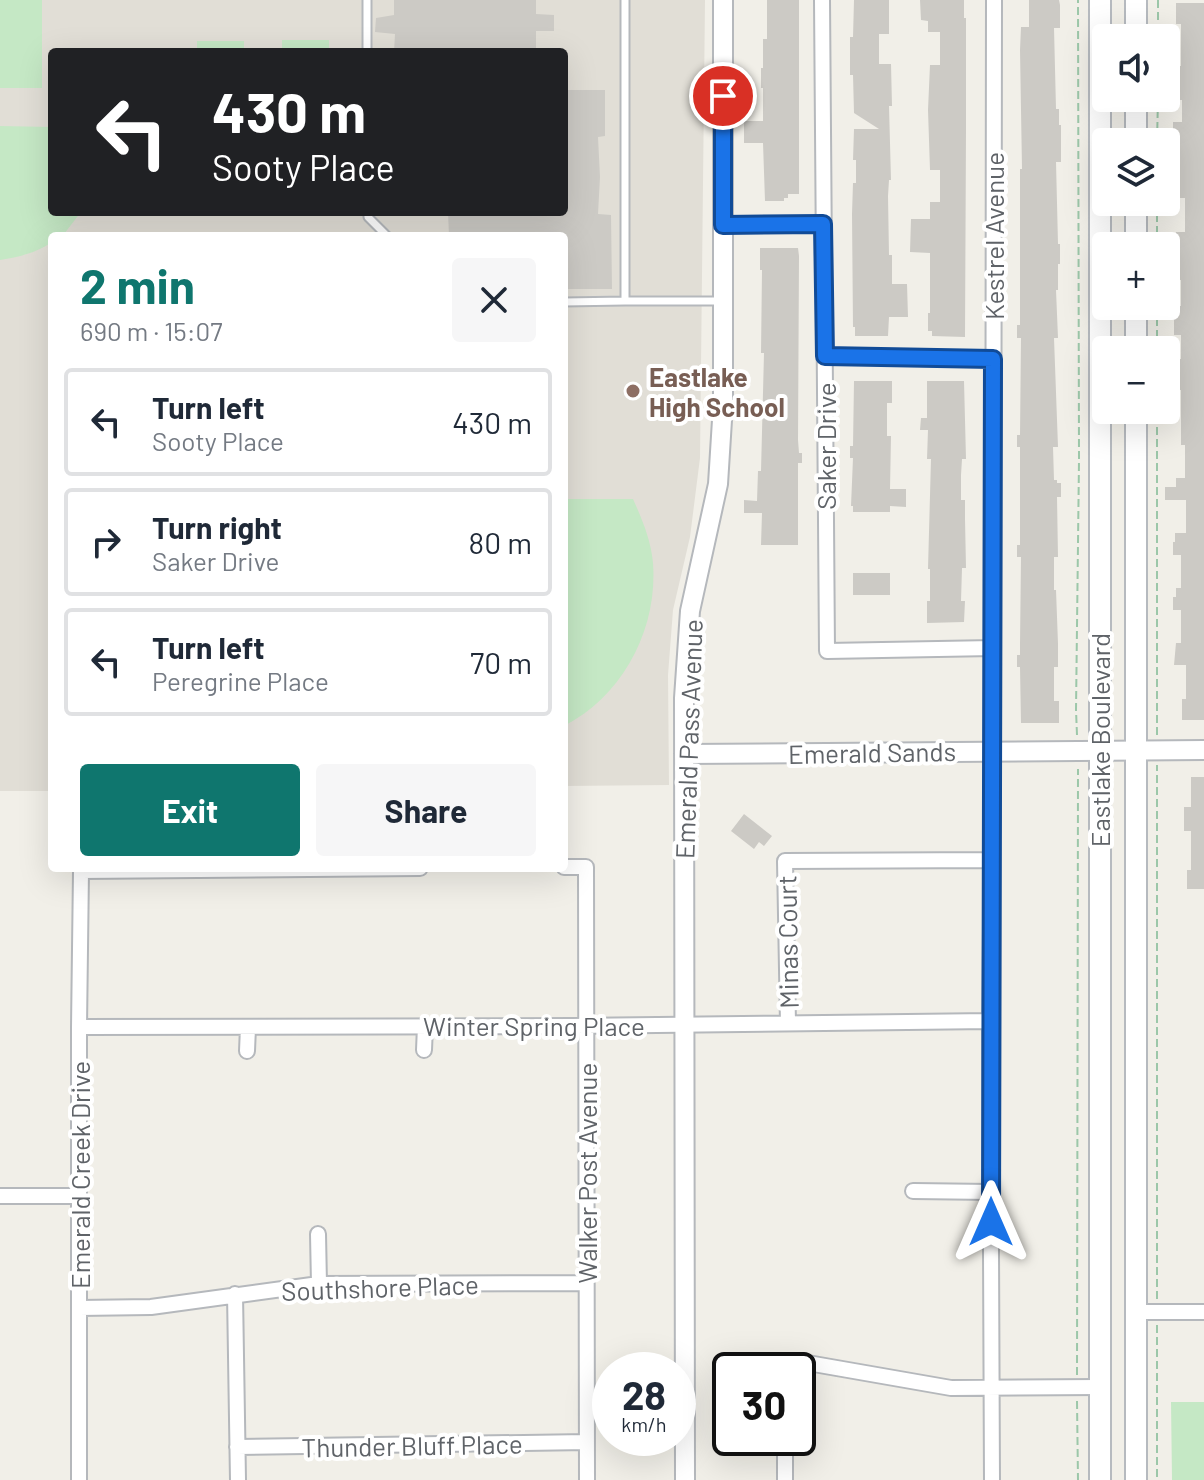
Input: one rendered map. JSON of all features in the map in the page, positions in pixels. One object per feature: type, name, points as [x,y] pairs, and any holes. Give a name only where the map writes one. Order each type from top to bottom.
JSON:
[{"type":"main road","name":"Eastlake Boulevard","points":[[1100,0],[1100,1480]]},
{"type":"main road","points":[[1136,0],[1136,24]]},
{"type":"main road","name":"Eastlake Boulevard","points":[[1136,424],[1136,1480]]},
{"type":"street","name":"Emerald Pass Avenue","points":[[685,1480],[684,698],[690,611],[718,484],[723,404],[723,0]]},
{"type":"street","name":"Saker Drive","points":[[822,0],[827,651],[993,648]]},
{"type":"street","name":"Kestrel Avenue","points":[[992,1480],[990,1021],[994,0]]},
{"type":"street","points":[[723,225],[823,224]]},
{"type":"street","points":[[825,356],[993,359]]},
{"type":"street","name":"Emerald Sands","points":[[684,754],[1204,750]]},
{"type":"street","name":"Minas Court","points":[[788,1023],[785,861],[991,860]]},
{"type":"street","name":"Walker Post Avenue","points":[[568,867],[586,867],[587,1480]]},
{"type":"street","name":"Emerald Creek Drive","points":[[79,1480],[81,872]]},
{"type":"street","name":"Winter Spring Place","points":[[79,1027],[990,1021]]},
{"type":"street","points":[[424,1050],[425,1026]]},
{"type":"street","points":[[247,1051],[248,1027]]},
{"type":"street","points":[[913,1191],[991,1192]]},
{"type":"street","points":[[0,1196],[79,1196]]},
{"type":"street","points":[[318,1234],[319,1284]]},
{"type":"street","name":"Southshore Place","points":[[79,1308],[151,1307],[319,1284],[586,1283]]},
{"type":"street","points":[[235,1294],[238,1480]]},
{"type":"street","points":[[1135,1312],[1204,1312]]},
{"type":"street","points":[[816,1370],[951,1388],[1100,1387]]},
{"type":"street","name":"Thunder Bluff Place","points":[[237,1447],[587,1442]]},
{"type":"street","points":[[785,1456],[785,1480]]},
{"type":"lane","points":[[367,0],[367,48]]},
{"type":"lane","points":[[625,0],[625,301]]},
{"type":"lane","points":[[368,216],[383,232]]},
{"type":"lane","points":[[568,302],[723,301]]},
{"type":"path","points":[[1077,726],[1078,0]]},
{"type":"path","points":[[1158,0],[1158,24]]},
{"type":"path","points":[[1157,424],[1157,732]]},
{"type":"path","points":[[1157,769],[1157,1296]]},
{"type":"path","points":[[1077,1373],[1078,771]]},
{"type":"path","points":[[1157,1328],[1157,1480]]},
{"type":"path","points":[[1077,1403],[1078,1480]]},
{"type":"shaded area","name":"Eastlake High School","points":[[0,0],[705,0],[700,458],[690,537],[673,610],[668,675],[669,785],[568,786],[568,232],[48,232],[48,791],[0,791]]},
{"type":"green space","points":[[0,0],[42,0],[42,88],[0,88]]},
{"type":"green space","points":[[282,40],[329,40],[329,48],[282,48]]},
{"type":"green space","points":[[197,41],[244,41],[244,48],[197,48]]},
{"type":"green space","points":[[0,126],[48,127],[48,216],[78,216],[66,232],[48,232],[46,246],[0,260]]},
{"type":"green space","points":[[568,499],[633,499],[643,522],[653,563],[650,612],[643,636],[619,679],[585,713],[568,724]]},
{"type":"green space","points":[[1171,1402],[1204,1402],[1204,1480],[1172,1480]]},
{"type":"building","points":[[394,0],[536,0],[536,14],[554,15],[554,31],[536,31],[536,48],[394,48],[395,34],[375,32],[376,18],[394,15]]},
{"type":"building","points":[[767,0],[799,0],[799,194],[788,194],[784,201],[765,201],[763,143],[744,143],[744,121],[763,121],[761,68],[763,39],[767,39]]},
{"type":"building","points":[[854,0],[889,0],[889,34],[879,34],[879,64],[891,64],[889,255],[892,255],[892,284],[907,284],[908,317],[889,317],[888,336],[855,336],[853,327],[854,129],[879,129],[854,113],[850,37],[853,37]]},
{"type":"building","points":[[920,0],[964,0],[965,337],[932,336],[932,331],[928,331],[930,253],[910,252],[911,219],[930,219],[930,202],[940,202],[940,170],[930,170],[928,110],[930,65],[940,65],[940,32],[928,32],[928,21],[921,20]]},
{"type":"building","points":[[1029,0],[1059,0],[1060,5],[1060,28],[1054,28],[1061,162],[1056,162],[1060,264],[1056,290],[1058,338],[1054,338],[1058,447],[1053,447],[1054,480],[1061,483],[1061,497],[1057,497],[1058,557],[1054,557],[1058,667],[1054,667],[1054,701],[1059,701],[1059,723],[1021,723],[1020,667],[1017,667],[1017,655],[1020,655],[1021,557],[1017,557],[1017,545],[1020,545],[1020,447],[1017,447],[1017,435],[1020,435],[1021,338],[1017,338],[1017,325],[1020,325],[1022,169],[1020,50],[1021,27],[1029,27]]},
{"type":"building","points":[[1176,3],[1204,3],[1204,720],[1182,720],[1182,699],[1186,699],[1186,665],[1174,665],[1176,643],[1181,643],[1181,610],[1173,610],[1176,588],[1181,588],[1181,555],[1173,555],[1173,542],[1175,533],[1186,533],[1186,500],[1165,500],[1165,487],[1176,487],[1176,478],[1185,478],[1185,445],[1181,445],[1181,335],[1174,335],[1174,320],[1180,320],[1181,306],[1180,232],[1185,232],[1185,198],[1180,198],[1180,128],[1173,128],[1173,122],[1182,122],[1181,24],[1176,24]]},
{"type":"building","points":[[568,90],[605,90],[605,136],[598,137],[598,214],[611,215],[612,289],[568,289],[568,232],[449,232],[448,216],[568,216]]},
{"type":"building","points":[[760,248],[798,248],[798,440],[802,463],[798,463],[798,545],[761,545],[762,513],[744,513],[744,500],[757,501],[758,471],[761,471],[764,353],[761,353]]},
{"type":"building","points":[[854,381],[892,381],[892,403],[887,403],[887,436],[891,436],[890,489],[906,489],[906,507],[890,506],[890,512],[853,512],[853,458],[850,458],[850,446],[853,446]]},
{"type":"building","points":[[927,381],[964,381],[966,459],[962,459],[961,500],[965,500],[966,568],[962,568],[961,601],[965,601],[964,622],[927,623],[927,601],[930,601],[931,459],[927,459],[928,430],[920,430],[921,418],[927,418]]},
{"type":"building","points":[[853,573],[890,573],[890,595],[853,595]]},
{"type":"building","points":[[1191,777],[1204,777],[1204,889],[1187,889],[1187,870],[1191,870],[1191,831],[1184,831],[1184,807],[1191,807]]},
{"type":"building","points":[[744,814],[772,836],[764,846],[759,842],[754,849],[731,831]]},
{"type":"place","name":"Eastlake High School","points":[[633,391]]},
{"type":"route","points":[[723,96],[723,225],[823,224],[825,356],[993,359],[991,1222]]}]
